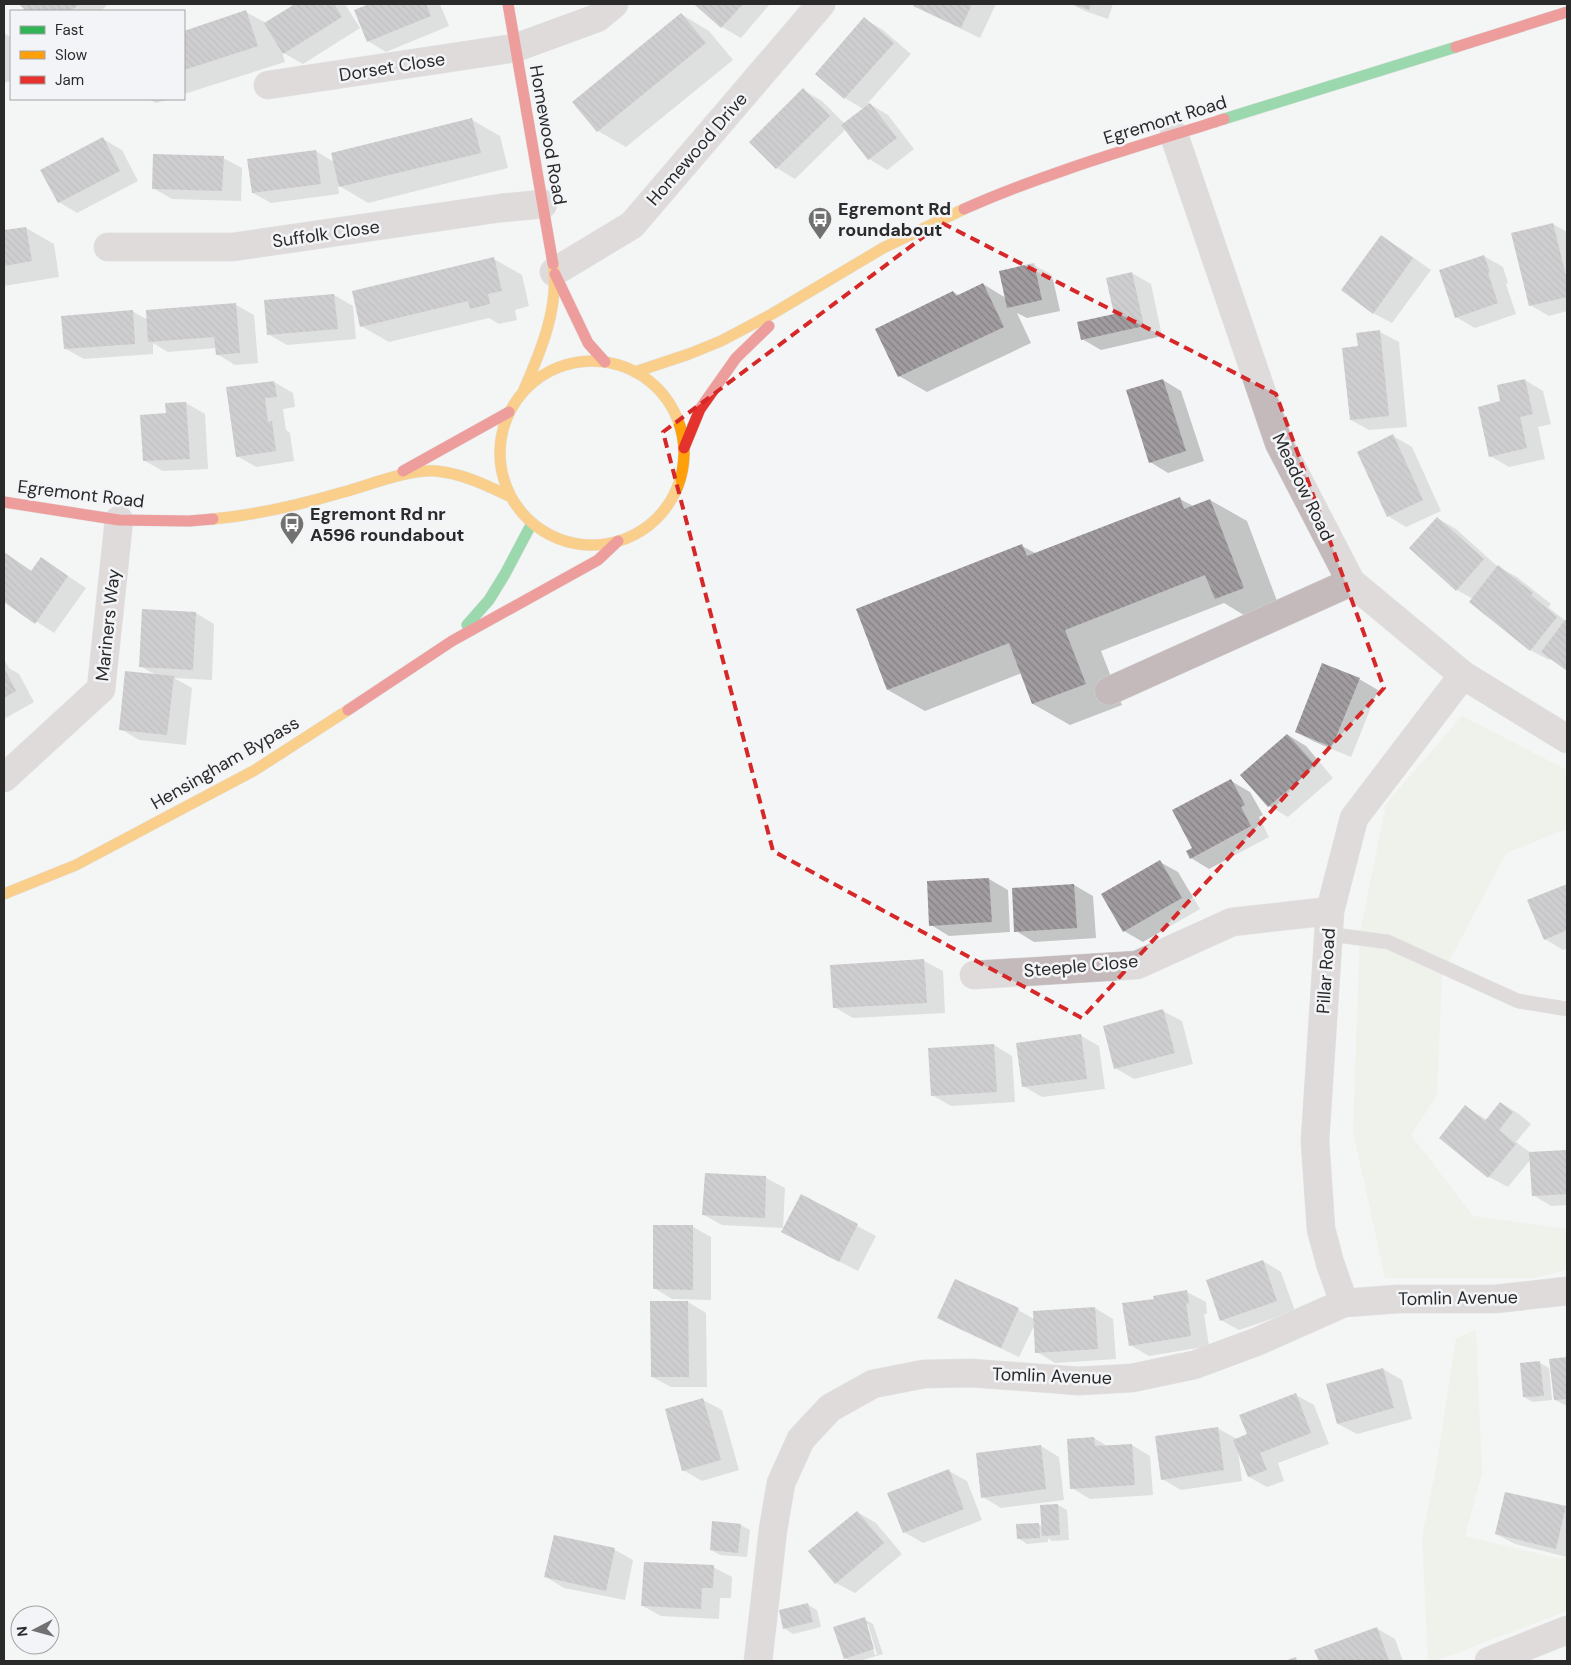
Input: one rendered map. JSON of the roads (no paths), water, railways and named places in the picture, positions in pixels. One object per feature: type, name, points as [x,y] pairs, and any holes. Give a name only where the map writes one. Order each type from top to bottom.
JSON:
[{"type":"main road","name":"Homewood Road","points":[[508,4],[554,272]]},
{"type":"main road","name":"Egremont Road","points":[[791,304],[854,264],[920,229],[976,203],[1041,178],[1567,12]]},
{"type":"main road","points":[[554,272],[588,343],[605,362]]},
{"type":"main road","points":[[523,392],[544,375],[568,364],[586,361],[605,362],[635,372],[660,391],[669,404],[679,425],[684,448],[683,466],[679,482],[662,512],[649,525],[618,541],[601,544],[573,542],[548,534],[532,523],[511,497],[504,481],[500,464],[500,446],[503,429],[509,412],[523,392],[538,357],[552,307],[554,272]]},
{"type":"main road","points":[[635,372],[682,358],[721,341],[791,304]]},
{"type":"main road","points":[[684,448],[700,409],[736,358],[791,304]]},
{"type":"main road","points":[[389,478],[509,412]]},
{"type":"main road","points":[[389,478],[411,473],[434,471],[457,474],[476,479],[511,497]]},
{"type":"main road","name":"Egremont Road","points":[[4,502],[119,520],[189,521],[261,513],[300,505],[389,478]]},
{"type":"main road","name":"Hensingham Bypass","points":[[452,641],[489,600],[532,523]]},
{"type":"main road","name":"Hensingham Bypass","points":[[4,894],[76,865],[254,770],[452,641],[598,560],[618,541]]},
{"type":"street","name":"Dorset Close","points":[[268,85],[515,48],[597,18],[614,4]]},
{"type":"street","name":"Homewood Drive","points":[[554,272],[632,225],[821,4]]},
{"type":"street","name":"Meadow Road","points":[[1174,135],[1278,443],[1351,582],[1463,675],[1567,739]]},
{"type":"street","name":"Suffolk Close","points":[[108,247],[233,247],[501,208],[543,204]]},
{"type":"street","name":"Mariners Way","points":[[4,778],[101,690],[119,520]]},
{"type":"street","points":[[1108,691],[1351,582]]},
{"type":"street","name":"Pillar Road","points":[[1344,1303],[1330,1263],[1322,1229],[1315,1141],[1329,922],[1354,818],[1463,675]]},
{"type":"street","name":"Steeple Close","points":[[974,975],[1137,965],[1232,922],[1329,922]]},
{"type":"street","name":"Tomlin Avenue","points":[[758,1661],[773,1530],[781,1483],[801,1439],[830,1408],[873,1384],[924,1374],[971,1373],[1078,1381],[1132,1378],[1194,1365],[1256,1342],[1344,1303],[1398,1299],[1495,1299],[1567,1291]]},
{"type":"street","points":[[1489,1661],[1567,1630]]},
{"type":"lane","points":[[1329,922],[1388,942],[1518,1001],[1567,1008]]},
{"type":"place","name":"Egremont Rd roundabout","points":[[820,240]]},
{"type":"place","name":"Egremont Rd nr A596 roundabout","points":[[292,545]]}]
